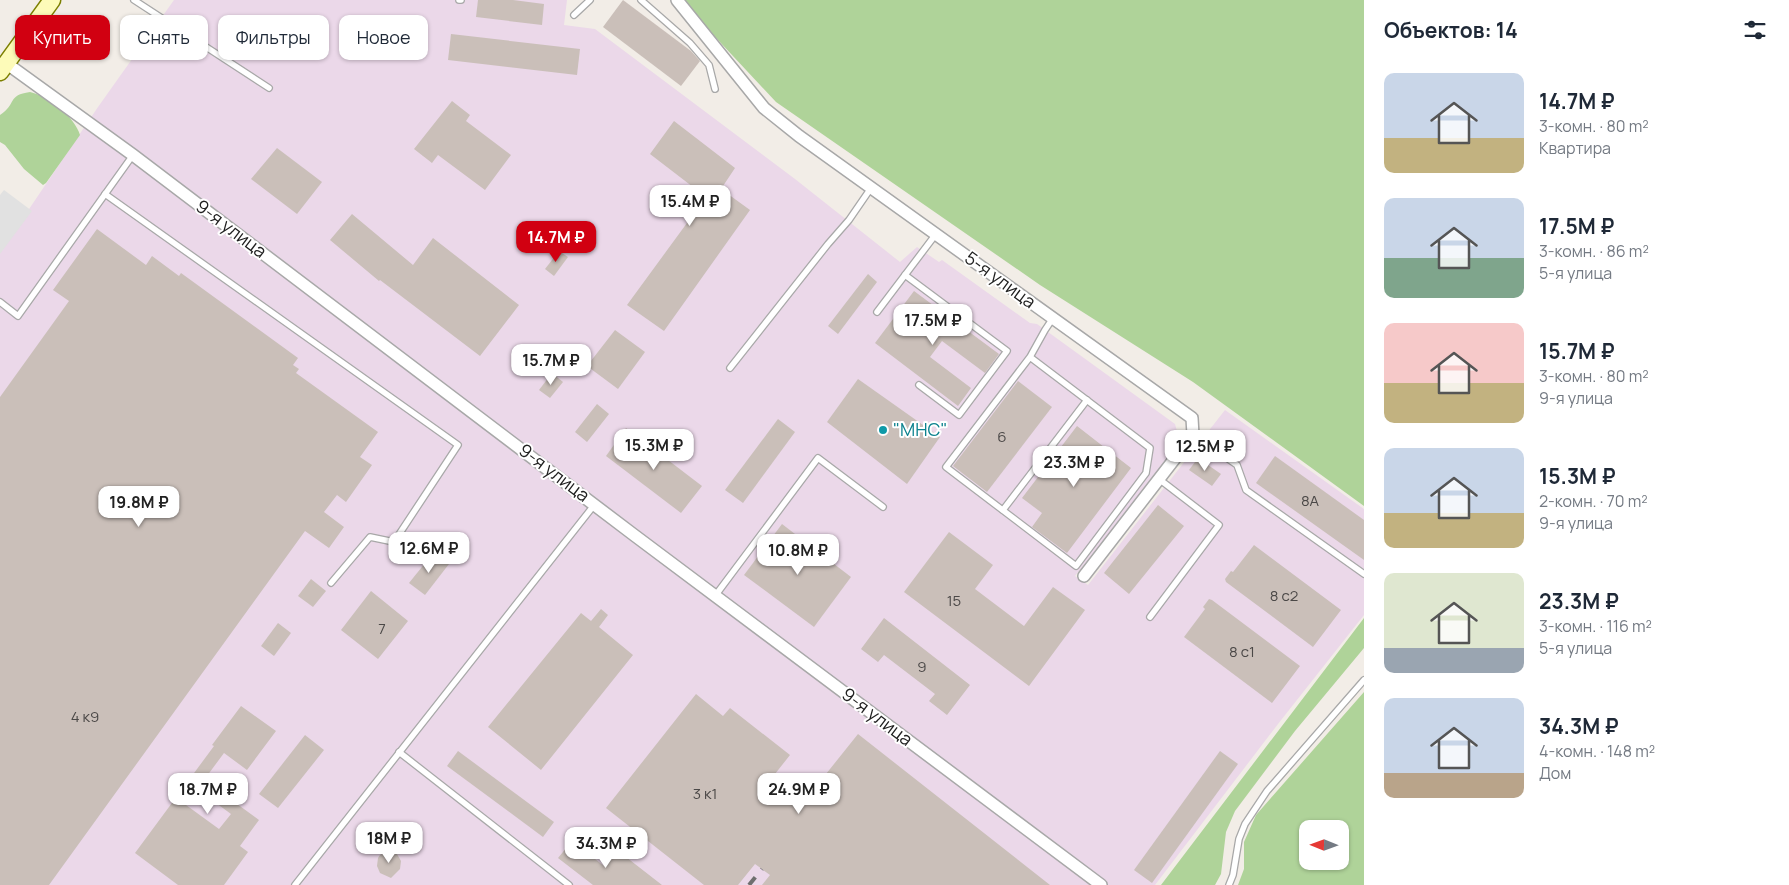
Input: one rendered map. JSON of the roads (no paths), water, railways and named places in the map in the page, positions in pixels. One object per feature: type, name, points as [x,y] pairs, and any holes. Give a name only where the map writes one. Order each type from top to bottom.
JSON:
[{"type":"main road","points":[[3,67],[52,0]]},
{"type":"street","name":"5-я улица","points":[[677,0],[764,108],[799,136],[1192,418],[1193,435]]},
{"type":"street","name":"9-я улица","points":[[3,67],[133,155],[1100,885]]},
{"type":"street","points":[[1084,576],[1193,435]]},
{"type":"lane","points":[[134,0],[269,88]]},
{"type":"lane","points":[[574,15],[590,0]]},
{"type":"lane","points":[[642,0],[690,42],[709,65],[715,89]]},
{"type":"lane","points":[[0,302],[18,316],[133,155]]},
{"type":"lane","points":[[730,368],[849,220],[871,188]]},
{"type":"lane","points":[[105,194],[458,445],[394,542],[370,537],[332,583]]},
{"type":"lane","points":[[878,312],[936,234]]},
{"type":"lane","points":[[905,275],[1007,351],[959,415],[919,385]]},
{"type":"lane","points":[[1030,357],[1150,448],[1146,473],[1076,566],[946,467],[1030,357],[1053,318]]},
{"type":"lane","points":[[1003,510],[1087,400]]},
{"type":"lane","points":[[1193,435],[1237,464],[1246,490],[1364,574]]},
{"type":"lane","points":[[715,596],[818,458],[883,507]]},
{"type":"lane","points":[[1150,617],[1220,525],[1158,479]]},
{"type":"lane","points":[[295,885],[595,504]]},
{"type":"lane","points":[[1229,885],[1233,875],[1239,839],[1245,824],[1267,791],[1364,680]]},
{"type":"lane","points":[[400,752],[564,884]]},
{"type":"railway","points":[[749,885],[762,869]]},
{"type":"place","name":"\"МНС\"","points":[[883,430]]}]
